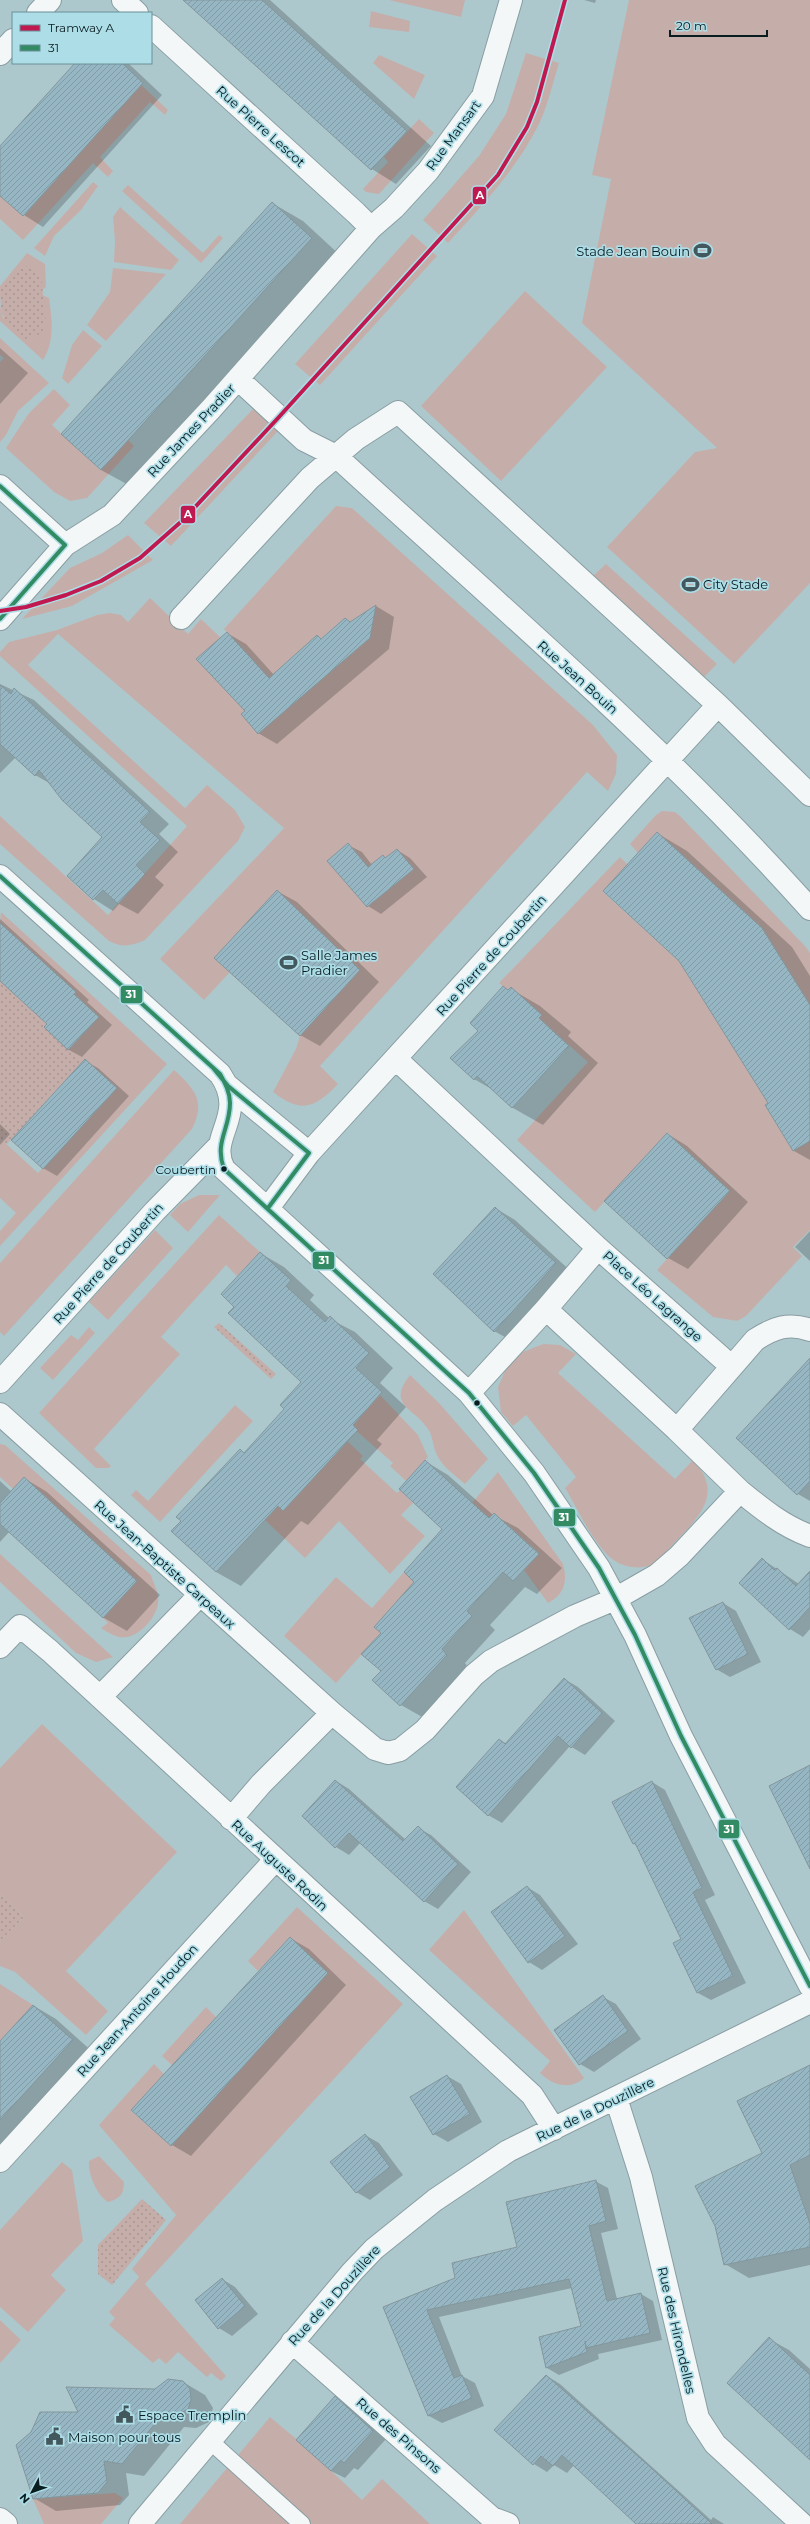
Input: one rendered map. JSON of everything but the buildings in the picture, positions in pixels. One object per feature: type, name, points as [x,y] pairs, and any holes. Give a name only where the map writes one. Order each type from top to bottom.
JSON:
[{"type":"street","points":[[39,12],[50,0]]},
{"type":"street","points":[[123,0],[136,12]]},
{"type":"street","name":"Rue Mansart","points":[[371,228],[394,208],[428,170],[483,96],[511,0]]},
{"type":"street","name":"Rue Pierre Lescot","points":[[152,27],[356,212],[371,228]]},
{"type":"street","points":[[0,54],[12,41]]},
{"type":"street","name":"Rue James Pradier","points":[[0,619],[65,545],[112,515],[238,379],[371,228]]},
{"type":"street","name":"Rue Jean Bouin","points":[[238,379],[304,440],[336,456],[668,760],[749,841],[810,909]]},
{"type":"street","points":[[181,618],[310,478],[356,439],[398,412],[718,705],[810,795]]},
{"type":"street","points":[[0,486],[65,545]]},
{"type":"street","name":"Rue Pierre de Coubertin","points":[[268,1208],[309,1153],[718,705]]},
{"type":"street","points":[[0,876],[220,1074],[228,1086],[309,1153]]},
{"type":"street","points":[[396,1059],[598,1248]]},
{"type":"street","points":[[228,1086],[231,1100],[228,1123],[219,1146],[219,1160],[224,1169],[469,1394],[534,1473],[599,1568],[635,1635],[681,1736],[810,1986]]},
{"type":"street","points":[[228,1123],[246,1102]]},
{"type":"street","name":"Rue Pierre de Coubertin","points":[[3,1372],[155,1211],[219,1146]]},
{"type":"street","name":"Place Léo Lagrange","points":[[469,1394],[546,1309],[598,1248],[731,1366]]},
{"type":"street","points":[[546,1309],[677,1430],[740,1491],[771,1516],[795,1531],[810,1536]]},
{"type":"street","points":[[677,1430],[755,1340],[770,1330],[785,1326],[810,1330]]},
{"type":"street","name":"Rue Jean-Baptiste Carpeaux","points":[[0,1414],[200,1596],[332,1713],[375,1749],[388,1752],[400,1750],[425,1730],[474,1675],[491,1661],[576,1616],[615,1599],[657,1575],[679,1556],[740,1491]]},
{"type":"street","points":[[101,1696],[200,1596]]},
{"type":"street","name":"Rue Auguste Rodin","points":[[0,1647],[20,1626],[101,1696],[275,1860],[532,2095],[554,2129]]},
{"type":"street","points":[[231,1819],[261,1784],[332,1713]]},
{"type":"street","name":"Rue Jean-Antoine Houdon","points":[[0,2161],[275,1860]]},
{"type":"street","name":"Rue de la Douzillère","points":[[140,2524],[292,2342],[374,2249],[435,2200],[508,2152],[810,2002]]},
{"type":"street","name":"Rue des Hirondelles","points":[[616,2098],[641,2177],[698,2418],[715,2444],[802,2524]]},
{"type":"street","name":"Rue des Pinsons","points":[[292,2342],[492,2518],[508,2524]]},
{"type":"street","points":[[0,2519],[6,2524]]},
{"type":"lane","points":[[210,2441],[302,2524]]},
{"type":"shaded area","points":[[389,0],[465,0],[461,17]]},
{"type":"shaded area","name":"Stade Jean Bouin","points":[[629,0],[810,0],[810,583],[734,664],[607,547],[695,452],[717,448],[582,323],[611,179],[592,175]]},
{"type":"shaded area","points":[[371,11],[410,21],[409,32],[369,27]]},
{"type":"shaded area","points":[[526,53],[559,63],[542,117],[520,157],[498,187],[448,243],[423,220],[479,156],[506,114]]},
{"type":"shaded area","points":[[379,55],[425,75],[414,99],[373,63]]},
{"type":"shaded area","points":[[141,85],[168,110],[165,115],[150,102],[100,157],[113,171],[108,177],[93,163],[23,240],[0,219],[0,196],[24,216]]},
{"type":"shaded area","points":[[419,119],[434,133],[379,194],[366,192],[363,189],[388,162],[384,157]]},
{"type":"shaded area","points":[[93,182],[98,186],[81,210],[54,236],[45,256],[34,248]]},
{"type":"shaded area","points":[[128,185],[203,253],[219,235],[223,238],[201,263],[122,191]]},
{"type":"shaded area","points":[[120,207],[179,260],[171,270],[114,262],[115,241],[113,217]]},
{"type":"shaded area","points":[[412,234],[437,256],[320,385],[295,364]]},
{"type":"shaded area","points":[[27,253],[45,264],[46,287],[42,290],[41,275],[10,275],[0,286]]},
{"type":"shaded area","points":[[27,266],[41,275],[46,322],[42,332],[25,339],[11,328],[4,317],[1,304],[0,286],[10,275]]},
{"type":"shaded area","points":[[113,268],[166,274],[106,341],[87,325],[110,292]]},
{"type":"shaded area","points":[[525,291],[607,367],[501,481],[421,406]]},
{"type":"shaded area","points":[[42,295],[49,298],[52,322],[51,338],[47,353],[43,360],[0,321],[0,305],[3,318],[46,322]]},
{"type":"shaded area","points":[[83,330],[102,346],[68,384],[62,378],[72,345]]},
{"type":"shaded area","points":[[0,338],[49,383],[18,411],[6,435],[0,442],[0,362],[4,358],[0,355]]},
{"type":"shaded area","points":[[54,389],[70,405],[52,425],[100,470],[128,440],[134,446],[87,498],[70,501],[54,492],[6,448],[29,413]]},
{"type":"shaded area","points":[[253,409],[278,431],[171,546],[144,523]]},
{"type":"shaded area","points":[[336,506],[352,508],[593,725],[617,755],[616,774],[608,791],[587,772],[320,1066],[338,1084],[315,1103],[300,1105],[283,1099],[273,1092],[296,1049],[300,1036],[230,972],[204,1000],[160,959],[284,828],[58,634],[28,665],[185,808],[207,785],[235,810],[245,827],[238,841],[145,940],[127,945],[119,945],[109,941],[0,844],[0,816],[108,915],[187,826],[0,656],[0,652],[9,642],[57,630],[97,615],[110,613],[121,615],[128,622],[150,598],[188,634],[201,619],[221,638],[255,703],[241,714],[258,733],[361,616],[350,622],[345,618],[271,681],[224,629]]},
{"type":"shaded area","points":[[128,535],[153,560],[72,606],[22,619],[70,568],[102,553]]},
{"type":"shaded area","points":[[606,564],[717,664],[704,677],[593,576]]},
{"type":"shaded area","points":[[662,811],[675,812],[680,816],[805,946],[810,953],[810,1005],[759,924],[736,939],[657,832],[638,853],[630,844],[656,815]]},
{"type":"shaded area","points":[[620,857],[628,865],[603,892],[681,963],[768,1103],[765,1105],[793,1151],[810,1141],[810,1230],[793,1247],[802,1256],[746,1316],[737,1321],[713,1317],[657,1270],[729,1191],[668,1133],[595,1212],[517,1140],[588,1062],[499,983]]},
{"type":"shaded area","points":[[1,912],[167,1064],[0,1246],[0,1231],[16,1213],[0,1198],[0,1138],[38,1173],[92,1115],[82,1062],[68,1050],[99,1017],[74,994],[76,992],[0,923]]},
{"type":"shaded area","points":[[0,981],[47,1024],[44,1027],[82,1062],[7,1144],[0,1138]]},
{"type":"shaded area","points":[[174,1070],[188,1083],[196,1096],[198,1111],[192,1129],[4,1336],[0,1332],[0,1263]]},
{"type":"shaded area","points":[[199,1195],[220,1195],[188,1232],[170,1215],[180,1204]]},
{"type":"shaded area","points":[[219,1215],[260,1252],[237,1276],[226,1265],[161,1337],[180,1354],[94,1449],[111,1466],[108,1468],[96,1468],[39,1413]]},
{"type":"shaded area","points":[[155,1230],[173,1248],[108,1320],[89,1302]]},
{"type":"shaded area","points":[[219,1323],[276,1374],[271,1379],[214,1327]]},
{"type":"shaded area","points":[[89,1327],[95,1333],[53,1380],[40,1368],[71,1335],[78,1340]]},
{"type":"shaded area","points":[[543,1344],[560,1345],[576,1354],[558,1373],[675,1479],[693,1460],[702,1472],[707,1483],[708,1494],[700,1513],[693,1523],[663,1556],[648,1566],[627,1566],[615,1561],[608,1555],[587,1528],[565,1488],[576,1477],[526,1415],[513,1426],[501,1412],[498,1387],[506,1369],[523,1352]]},
{"type":"shaded area","points":[[410,1375],[439,1403],[488,1459],[465,1484],[442,1464],[428,1429],[401,1400],[403,1385]]},
{"type":"shaded area","points":[[380,1395],[418,1435],[428,1457],[406,1481],[390,1466],[393,1463],[352,1427]]},
{"type":"shaded area","points":[[235,1405],[253,1421],[160,1522],[131,1495],[136,1490],[148,1501]]},
{"type":"shaded area","points":[[347,1441],[363,1456],[360,1459],[397,1493],[400,1490],[413,1503],[401,1515],[425,1536],[390,1574],[339,1521],[305,1558],[265,1520],[278,1506],[283,1511]]},
{"type":"shaded area","points":[[0,1444],[5,1445],[151,1575],[158,1596],[157,1609],[150,1621],[139,1632],[127,1637],[120,1637],[101,1628],[108,1623],[103,1618],[137,1581],[24,1477],[13,1489],[0,1477]]},
{"type":"shaded area","points":[[498,1472],[563,1564],[565,1582],[558,1596],[548,1603],[524,1570],[539,1553],[494,1513],[489,1518],[472,1503]]},
{"type":"shaded area","points":[[0,1554],[113,1657],[96,1662],[76,1653],[0,1582]]},
{"type":"shaded area","points":[[404,1572],[414,1582],[381,1633],[336,1683],[284,1636],[336,1577],[372,1608]]},
{"type":"shaded area","points":[[42,1724],[177,1852],[66,1971],[108,2011],[86,2035],[15,1972],[0,1966],[0,1941],[24,1917],[0,1894],[0,1768]]},
{"type":"shaded area","points":[[0,1894],[24,1917],[0,1941]]},
{"type":"shaded area","points":[[297,1907],[403,2004],[145,2284],[226,2376],[221,2381],[211,2373],[207,2377],[178,2352],[166,2364],[159,2358],[153,2363],[109,2325],[115,2318],[109,2312],[139,2277],[132,2269],[176,2215],[99,2125],[154,2064],[164,2074],[131,2111],[171,2146],[327,1973],[290,1937],[258,1971],[248,1961]]},
{"type":"shaded area","points":[[464,1910],[584,2078],[579,2082],[561,2085],[550,2081],[540,2073],[550,2061],[429,1950]]},
{"type":"shaded area","points":[[0,1984],[33,2005],[0,2041]]},
{"type":"shaded area","points":[[206,2007],[216,2017],[172,2065],[162,2056]]},
{"type":"shaded area","points":[[99,2156],[124,2182],[122,2193],[118,2198],[108,2202],[97,2190],[90,2172],[89,2161]]},
{"type":"shaded area","points":[[62,2162],[72,2170],[83,2241],[51,2275],[66,2290],[28,2332],[0,2307],[0,2230]]},
{"type":"shaded area","points":[[142,2199],[166,2220],[112,2285],[98,2274],[98,2245]]},
{"type":"shaded area","points":[[0,2320],[21,2340],[0,2363]]},
{"type":"shaded area","points":[[270,2417],[306,2447],[362,2500],[382,2479],[430,2524],[180,2524]]},
{"type":"shaded area","points":[[115,2493],[123,2498],[101,2524],[44,2524],[33,2499]]},
{"type":"tram line","name":"A","points":[[0,611],[26,607],[66,595],[101,581],[140,558],[183,520],[279,417],[498,175],[527,127],[537,102],[565,0]]},
{"type":"transit line","name":"31","points":[[0,486],[65,545]]},
{"type":"transit line","name":"31","points":[[0,619],[65,545]]},
{"type":"transit line","name":"31","points":[[0,876],[220,1074],[230,1099],[228,1120],[221,1151],[221,1159],[224,1169],[469,1393],[534,1473],[599,1568],[635,1635],[681,1736],[810,1986]]},
{"type":"transit line","name":"31","points":[[214,1069],[228,1086],[309,1153],[268,1208]]},
{"type":"place","name":"Stade Jean Bouin","points":[[703,251]]},
{"type":"place","name":"City Stade","points":[[690,584]]},
{"type":"place","name":"Salle James Pradier","points":[[288,962]]},
{"type":"place","name":"Coubertin","points":[[224,1169]]},
{"type":"place","name":"Espace Tremplin","points":[[125,2415]]},
{"type":"place","name":"Maison pour tous","points":[[55,2437]]}]
